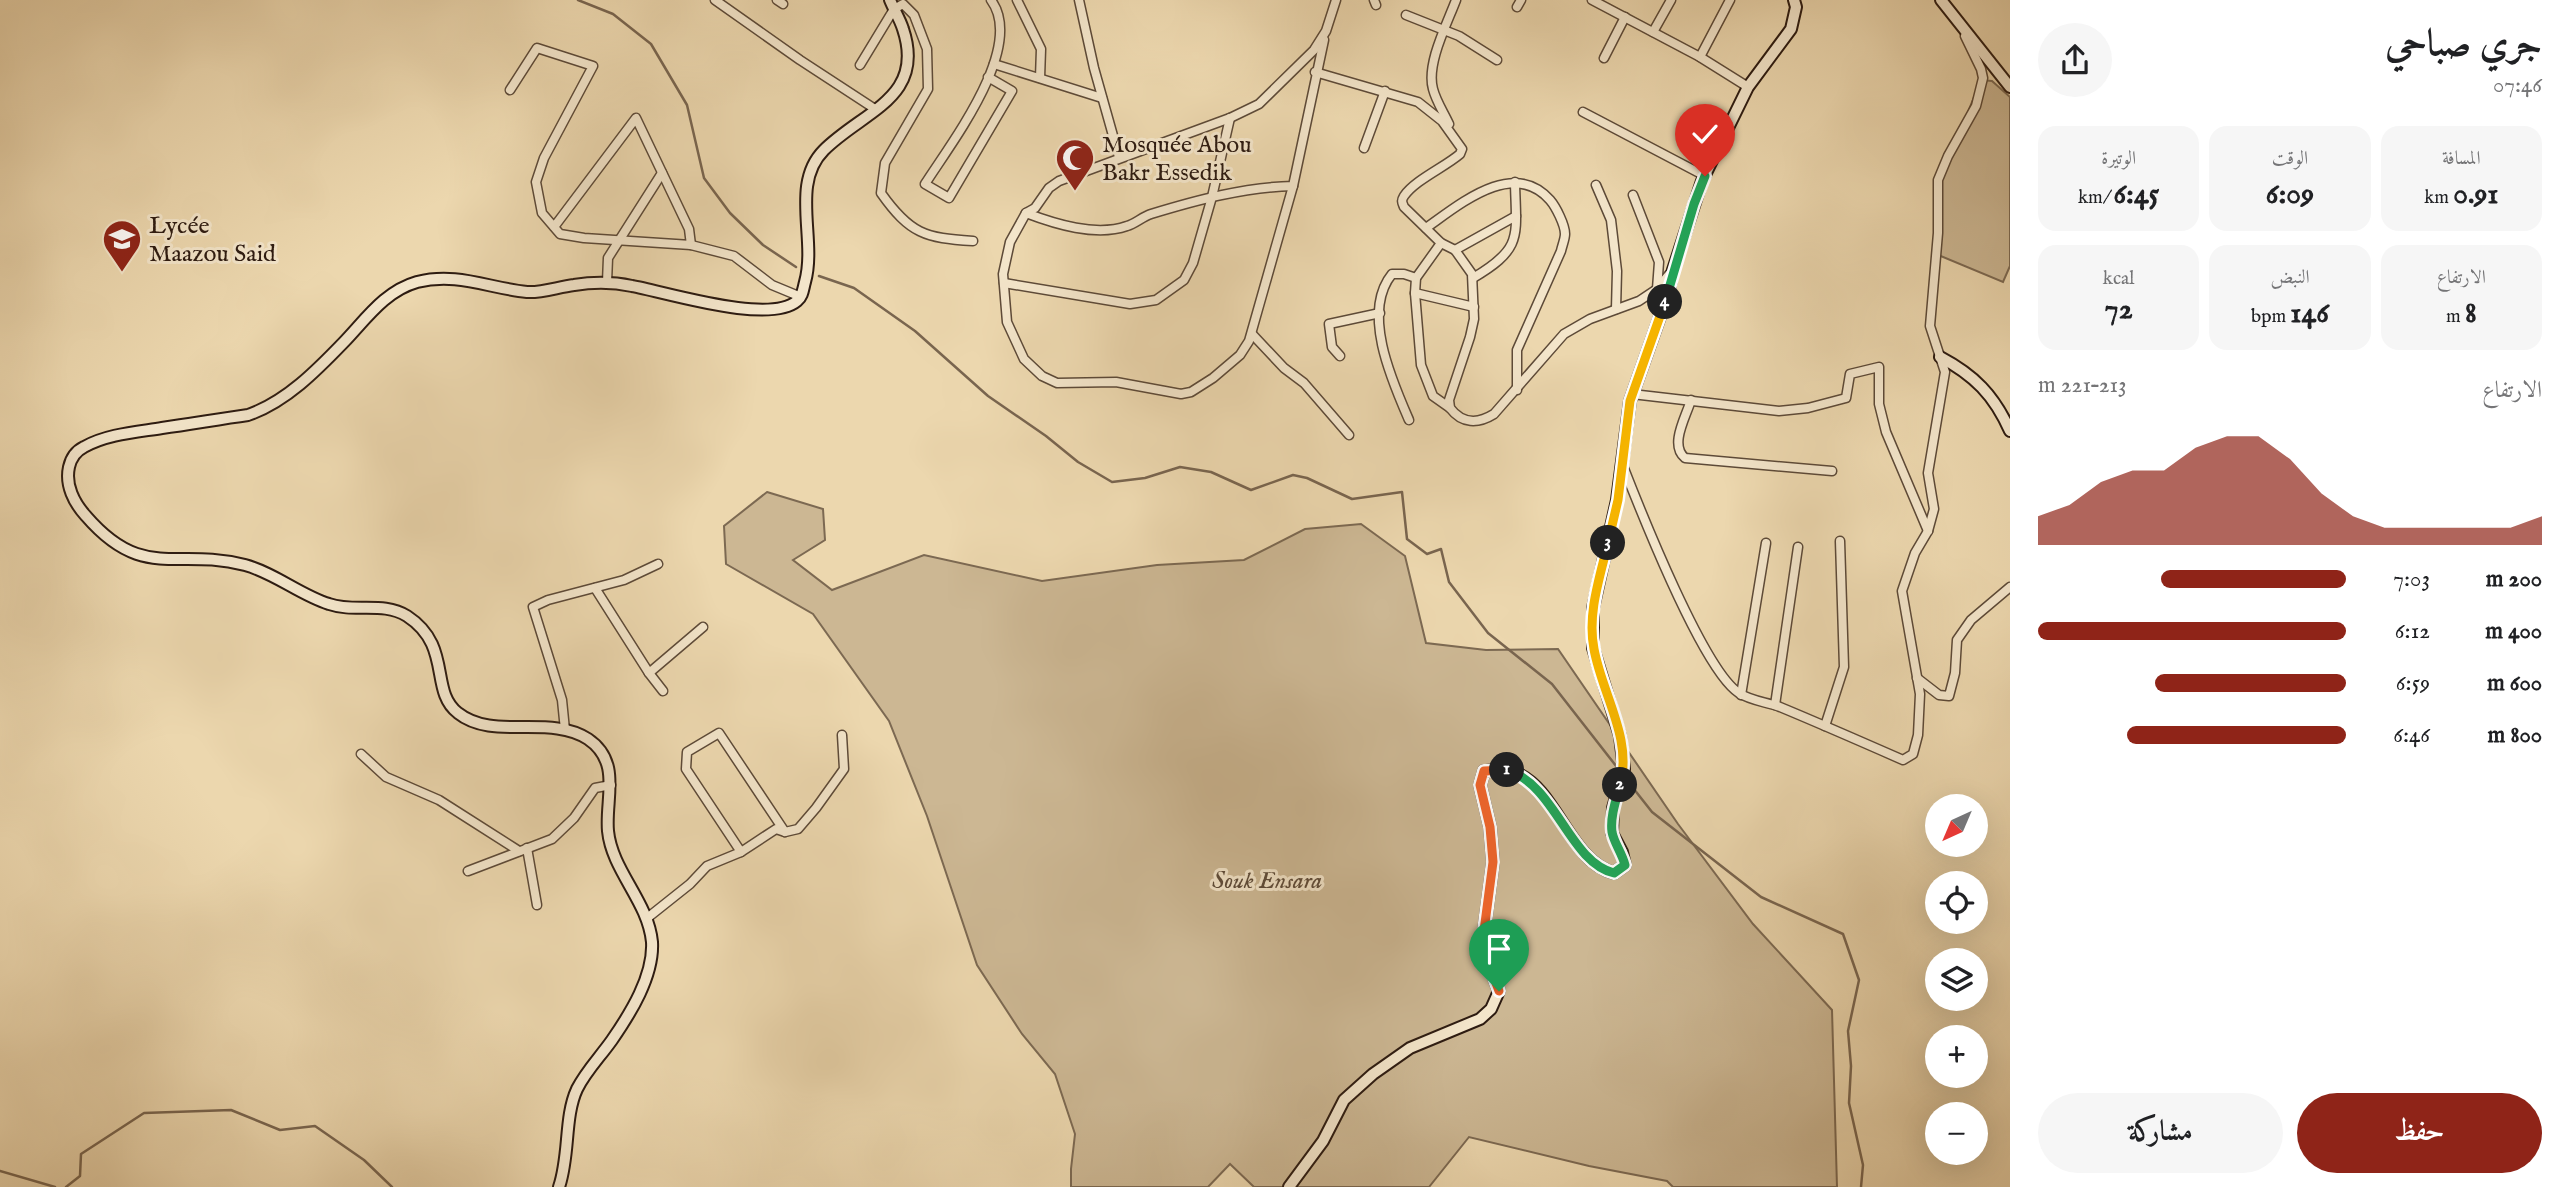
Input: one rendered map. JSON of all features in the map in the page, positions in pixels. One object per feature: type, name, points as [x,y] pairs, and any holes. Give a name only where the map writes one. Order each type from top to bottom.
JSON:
[{"type":"main road","points":[[1289,1187],[1323,1141],[1344,1100],[1373,1074],[1410,1048],[1480,1019],[1491,1009],[1499,991],[1482,946],[1493,862],[1490,827],[1480,785],[1484,771],[1503,769],[1520,774],[1538,790],[1591,861],[1604,871],[1614,873],[1625,865],[1622,852],[1612,833],[1613,808],[1624,769],[1620,736],[1593,648],[1593,608],[1618,500],[1633,394],[1705,176],[1748,87],[1791,29],[1796,7],[1794,0]]},
{"type":"main road","points":[[1941,0],[2010,87]]},
{"type":"main road","points":[[559,1187],[565,1170],[570,1108],[575,1094],[582,1079],[612,1040],[630,1009],[647,974],[651,958],[652,941],[646,919],[634,890],[614,855],[608,835],[611,785],[608,766],[600,751],[589,739],[565,730],[492,725],[459,714],[444,693],[439,659],[433,642],[406,615],[389,608],[347,608],[330,605],[267,572],[243,564],[151,559],[134,555],[115,544],[82,513],[72,495],[68,479],[69,465],[81,448],[97,441],[133,432],[248,415],[265,409],[301,382],[342,344],[383,300],[416,282],[465,279],[527,292],[607,282],[716,305],[755,309],[785,308],[794,304],[801,297],[807,274],[810,248],[806,188],[814,162],[834,140],[902,85],[907,71],[908,51],[903,29],[892,4]]},
{"type":"main road","points":[[1940,358],[1965,370],[1990,395],[2010,430]]},
{"type":"street","points":[[715,0],[875,109]]},
{"type":"street","points":[[988,76],[1012,91],[948,198],[925,184],[978,97],[988,76],[994,64],[1001,34],[999,18],[991,0]]},
{"type":"street","points":[[1017,0],[1041,49],[1040,78]]},
{"type":"street","points":[[1079,0],[1119,157]]},
{"type":"street","points":[[1326,31],[1314,50],[1269,97],[1250,110],[1059,181],[1049,188],[1035,208],[1026,214],[1010,243],[1003,274],[1007,322],[1024,359],[1042,376],[1057,383],[1105,381],[1181,394],[1191,393],[1240,355],[1252,334],[1293,186],[1315,72],[1336,0]]},
{"type":"street","points":[[1450,408],[1449,400],[1470,337],[1474,307],[1473,278],[1455,250],[1441,243],[1404,207],[1404,196],[1460,154],[1462,149],[1432,87],[1433,62],[1456,0]]},
{"type":"street","points":[[1592,0],[1700,57],[1748,87]]},
{"type":"street","points":[[1653,32],[1671,0]]},
{"type":"street","points":[[1700,57],[1730,0]]},
{"type":"street","points":[[860,65],[892,4],[903,4],[914,15],[927,49],[928,89],[885,163],[881,193],[897,215],[922,234],[942,240],[973,241]]},
{"type":"street","points":[[1406,15],[1459,36],[1497,60]]},
{"type":"street","points":[[1604,58],[1625,17]]},
{"type":"street","points":[[1622,464],[1700,640],[1729,685],[1741,695],[1775,705],[1903,760],[1913,754],[1918,735],[1917,678],[1902,591],[1915,553],[1928,531],[1934,509],[1928,473],[1945,372],[1930,326],[1938,233],[1938,180],[1976,106],[1983,78],[1960,24]]},
{"type":"street","points":[[510,90],[537,47],[593,66],[544,158],[536,183],[542,213],[560,234],[691,245],[734,256],[772,285],[801,297]]},
{"type":"street","points":[[994,64],[1102,98]]},
{"type":"street","points":[[1315,72],[1418,102],[1442,121],[1455,136]]},
{"type":"street","points":[[1364,148],[1385,91]]},
{"type":"street","points":[[1583,112],[1705,176]]},
{"type":"street","points":[[554,227],[636,118],[689,229],[691,245]]},
{"type":"street","points":[[1004,283],[1130,304],[1156,300],[1184,280],[1193,263],[1212,197],[1230,118]]},
{"type":"street","points":[[607,282],[608,258],[662,173]]},
{"type":"street","points":[[1426,228],[1475,194],[1515,182],[1537,188],[1553,203],[1565,233],[1561,250],[1517,350],[1517,390]]},
{"type":"street","points":[[1473,278],[1495,265],[1510,251],[1517,234],[1515,182]]},
{"type":"street","points":[[1596,185],[1611,220],[1617,271],[1616,309]]},
{"type":"street","points":[[1026,214],[1072,227],[1126,227],[1148,215],[1212,197],[1265,187],[1293,186]]},
{"type":"street","points":[[1633,195],[1659,262],[1657,289]]},
{"type":"street","points":[[1455,250],[1516,216]]},
{"type":"street","points":[[1441,243],[1416,278],[1421,365],[1433,396],[1463,420],[1481,422],[1494,414],[1564,334],[1576,325],[1639,301],[1657,289],[1673,270]]},
{"type":"street","points":[[1409,420],[1383,358],[1380,313],[1383,286],[1392,274],[1416,278]]},
{"type":"street","points":[[1415,293],[1474,307]]},
{"type":"street","points":[[1340,356],[1332,347],[1329,324],[1380,313]]},
{"type":"street","points":[[1252,334],[1284,368],[1304,383],[1349,435]]},
{"type":"street","points":[[1633,394],[1779,411],[1808,408],[1846,398],[1850,373],[1879,367],[1879,404],[1886,432],[1928,531]]},
{"type":"street","points":[[1691,400],[1676,445],[1685,458],[1832,471]]},
{"type":"street","points":[[1825,726],[1844,667],[1840,541]]},
{"type":"street","points":[[1741,695],[1766,543]]},
{"type":"street","points":[[1775,705],[1798,547]]},
{"type":"street","points":[[565,730],[562,700],[533,607],[548,600],[624,580],[658,564]]},
{"type":"street","points":[[1917,678],[1939,695],[1949,696],[1955,673],[1956,640],[1980,611],[2010,587]]},
{"type":"street","points":[[595,588],[663,691]]},
{"type":"street","points":[[649,673],[703,627]]},
{"type":"street","points":[[741,852],[686,769],[687,752],[719,733],[785,832]]},
{"type":"street","points":[[646,919],[690,884],[706,866],[741,852],[776,829],[785,832],[797,829],[844,769],[842,735]]},
{"type":"street","points":[[360,754],[386,777],[439,800],[523,849],[537,905]]},
{"type":"street","points":[[468,872],[552,839],[574,818],[595,788],[611,785]]},
{"type":"green space","points":[[1981,80],[1992,81],[2010,97],[2010,266],[2003,282],[1936,254],[1941,178]]},
{"type":"green space","name":"Souk Ensara","points":[[767,492],[823,509],[825,540],[793,560],[832,590],[924,555],[1042,581],[1157,565],[1244,560],[1305,529],[1361,524],[1405,556],[1426,643],[1486,650],[1558,649],[1678,824],[1753,924],[1832,1010],[1837,1187],[1673,1187],[1667,1181],[1589,1166],[1469,1137],[1429,1187],[1254,1187],[1230,1164],[1208,1187],[1071,1187],[1075,1134],[1055,1074],[1022,1034],[977,965],[927,816],[889,721],[813,614],[726,564],[724,526]]},
{"type":"waterway","points":[[578,0],[613,14],[651,44],[687,105],[704,178],[730,213],[763,245],[796,267]]},
{"type":"waterway","points":[[819,276],[854,288],[915,331],[988,396],[1078,462],[1112,482],[1145,478],[1180,467],[1211,472],[1251,490],[1293,475],[1307,478],[1352,499],[1402,492],[1407,539],[1427,554],[1441,549],[1449,582],[1488,633],[1552,684],[1620,771]]},
{"type":"waterway","points":[[1626,779],[1652,812],[1761,897],[1843,934],[1859,980],[1848,1031],[1851,1066],[1849,1103],[1863,1165],[1861,1187]]},
{"type":"waterway","points":[[66,1187],[80,1176],[81,1154],[144,1113],[231,1110],[280,1130],[315,1126],[364,1160],[392,1187]]},
{"type":"waterway","points":[[0,1171],[55,1187]]},
{"type":"place","name":"Mosquée Abou Bakr Essedik","points":[[1075,192]]},
{"type":"place","name":"Lycée Maazou Said","points":[[122,273]]},
{"type":"route","points":[[1499,991],[1482,946],[1493,862],[1490,827],[1480,785],[1484,771],[1503,769],[1520,774],[1538,790],[1591,861],[1604,871],[1614,873],[1625,865],[1622,852],[1612,833],[1613,808],[1624,769],[1620,736],[1593,648],[1593,608],[1618,500],[1630,401],[1668,294],[1673,270],[1705,176]]}]
